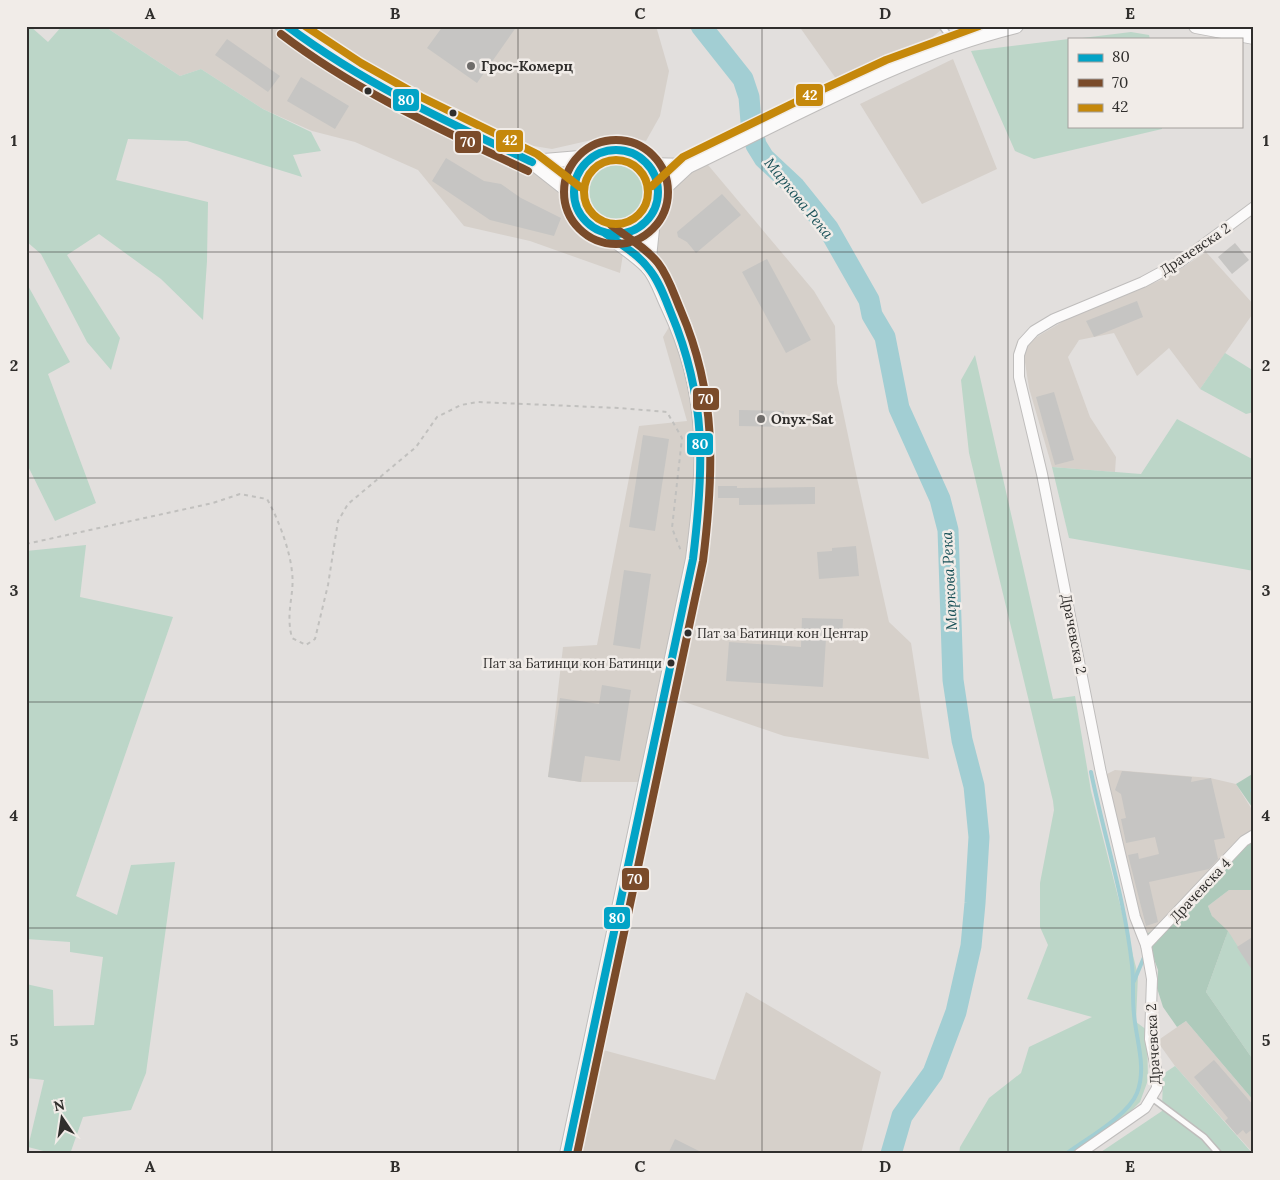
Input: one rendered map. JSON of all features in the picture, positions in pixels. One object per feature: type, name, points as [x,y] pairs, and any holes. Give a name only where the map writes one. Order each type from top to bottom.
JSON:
[{"type":"main road","points":[[287,26],[356,72],[416,106],[532,162],[574,195]]},
{"type":"main road","points":[[659,193],[688,166],[902,63],[954,43],[1016,26]]},
{"type":"main road","points":[[1196,26],[1254,37]]},
{"type":"main road","points":[[567,1154],[693,559],[701,499],[701,419],[698,392],[684,339],[648,267],[605,233],[597,230],[583,219],[578,212],[574,186],[580,169],[592,157],[601,152],[622,150],[642,158],[657,178],[659,193],[654,210],[648,267]]},
{"type":"main road","points":[[532,162],[592,157]]},
{"type":"main road","points":[[649,165],[688,166]]},
{"type":"main road","points":[[605,233],[630,232],[644,224],[654,210]]},
{"type":"street","name":"Драчевска 2","points":[[1079,1154],[1145,1108],[1152,1098],[1157,1080],[1150,1039],[1152,979],[1146,945],[1135,917],[1101,773],[1065,586],[1018,364],[1023,343],[1034,330],[1054,319],[1143,282],[1180,262],[1254,207]]},
{"type":"street","name":"Драчевска 4","points":[[1146,945],[1239,847],[1254,834]]},
{"type":"lane","points":[[942,26],[954,43]]},
{"type":"lane","points":[[1152,1098],[1204,1137],[1219,1154]]},
{"type":"path","points":[[26,544],[213,502],[240,494],[267,499],[276,515],[293,573],[288,623],[292,638],[306,645],[315,639],[328,584],[338,521],[348,504],[416,447],[437,417],[461,405],[476,402],[667,412],[682,438],[672,528],[678,550],[693,559]]},
{"type":"shaded area","points":[[104,26],[287,26],[315,47],[532,162],[574,195],[579,211],[590,225],[605,233],[624,248],[620,273],[530,241],[464,226],[418,170],[355,142],[312,131],[263,109],[201,69],[180,76]]},
{"type":"shaded area","points":[[295,26],[656,26],[669,71],[660,116],[646,141],[618,134],[552,149],[504,141],[463,116],[320,47]]},
{"type":"shaded area","points":[[799,26],[939,26],[941,30],[930,39],[837,80]]},
{"type":"shaded area","points":[[953,59],[997,169],[922,204],[860,104]]},
{"type":"shaded area","points":[[703,159],[814,291],[835,326],[837,383],[857,478],[889,622],[911,643],[929,759],[784,736],[676,699],[655,782],[581,782],[548,777],[563,647],[597,645],[639,426],[687,421],[663,337],[680,309],[673,317],[648,267],[654,210],[659,193]]},
{"type":"shaded area","points":[[1206,252],[1254,305],[1254,312],[1200,389],[1169,348],[1137,376],[1114,333],[1079,340],[1068,357],[1090,417],[1116,457],[1115,472],[1052,467],[1029,388],[1024,356],[1030,341],[1067,319],[1168,277]]},
{"type":"shaded area","points":[[1115,770],[1210,778],[1236,784],[1251,808],[1254,821],[1254,827],[1155,929],[1145,935],[1105,775]]},
{"type":"shaded area","points":[[1229,890],[1254,890],[1254,979],[1212,916],[1208,906]]},
{"type":"shaded area","points":[[746,992],[881,1072],[861,1154],[573,1154],[587,1087],[603,1050],[715,1080]]},
{"type":"shaded area","points":[[1186,1021],[1254,1101],[1254,1154],[1175,1066],[1157,1041]]},
{"type":"green space","points":[[26,26],[30,26],[48,42],[62,26],[104,26],[180,76],[201,69],[263,109],[311,132],[321,151],[293,155],[302,177],[187,141],[128,139],[116,180],[208,202],[203,320],[161,279],[99,234],[67,255],[120,338],[111,370],[87,342],[41,254],[26,241]]},
{"type":"green space","points":[[1131,32],[1149,35],[1150,38],[1082,38]]},
{"type":"green space","points":[[1068,39],[1068,128],[1162,129],[1034,159],[1015,151],[971,51]]},
{"type":"green space","points":[[622,156],[641,166],[649,178],[651,192],[649,206],[641,218],[629,226],[608,228],[589,218],[581,206],[579,185],[589,166],[601,158]]},
{"type":"green space","points":[[26,282],[70,362],[48,374],[96,503],[55,521],[26,462]]},
{"type":"green space","points":[[1225,353],[1254,371],[1254,412],[1246,414],[1200,389]]},
{"type":"green space","points":[[975,355],[1053,699],[1075,696],[1091,791],[1138,975],[1136,1022],[1147,1030],[1148,1080],[1140,1102],[1117,1125],[1077,1154],[959,1154],[960,1147],[989,1098],[1021,1073],[1029,1047],[1092,1017],[1027,999],[1048,945],[1040,927],[1040,883],[1054,810],[969,453],[961,380]]},
{"type":"green space","points":[[1177,419],[1254,460],[1254,571],[1069,538],[1052,467],[1141,474]]},
{"type":"green space","points":[[86,545],[80,597],[173,617],[76,896],[117,915],[131,865],[175,862],[146,1073],[131,1110],[83,1117],[70,1154],[55,1154],[28,1147],[44,1080],[26,1078],[26,984],[53,990],[54,1026],[94,1025],[103,957],[70,952],[70,942],[26,939],[26,551]]},
{"type":"green space","points":[[1254,773],[1254,810],[1236,784]]},
{"type":"green space","points":[[1254,827],[1254,890],[1229,890],[1208,906],[1212,916],[1228,931],[1206,992],[1254,1061],[1254,1101],[1186,1021],[1177,1027],[1163,1007],[1157,988],[1158,970],[1145,935],[1155,929]]},
{"type":"green space","points":[[1228,931],[1254,972],[1254,1061],[1206,992]]},
{"type":"green space","points":[[1175,1066],[1253,1154],[1098,1154],[1162,1111],[1163,1074]]},
{"type":"building","name":"Грос-Комерц","points":[[443,26],[517,26],[477,83],[427,48]]},
{"type":"building","points":[[227,39],[280,76],[268,92],[215,55]]},
{"type":"building","points":[[301,77],[349,106],[335,129],[287,101]]},
{"type":"building","points":[[446,158],[484,181],[501,184],[521,198],[561,218],[554,236],[490,220],[432,181]]},
{"type":"building","points":[[722,194],[741,215],[696,253],[687,242],[678,237],[677,232]]},
{"type":"building","points":[[1235,243],[1249,260],[1232,274],[1218,257]]},
{"type":"building","points":[[767,259],[811,340],[786,353],[742,272]]},
{"type":"building","points":[[1137,301],[1143,317],[1094,337],[1086,321]]},
{"type":"building","points":[[1054,392],[1074,460],[1055,465],[1036,397]]},
{"type":"building","name":"Onyx-Sat","points":[[739,410],[784,411],[784,427],[739,426]]},
{"type":"building","points":[[643,435],[669,439],[655,531],[629,527]]},
{"type":"building","points":[[718,486],[737,486],[737,488],[815,487],[815,504],[739,505],[739,498],[718,498]]},
{"type":"building","points":[[856,546],[859,576],[819,579],[817,552],[832,551],[832,548]]},
{"type":"building","points":[[624,570],[651,574],[640,649],[613,645]]},
{"type":"building","points":[[802,618],[843,619],[842,638],[826,638],[823,687],[726,681],[729,642],[801,647]]},
{"type":"building","points":[[602,685],[631,690],[620,761],[585,756],[581,782],[548,777],[560,698],[599,704]]},
{"type":"building","points":[[1122,771],[1192,777],[1191,782],[1211,778],[1225,838],[1214,840],[1218,859],[1209,869],[1149,882],[1158,922],[1146,926],[1128,855],[1138,853],[1139,859],[1159,854],[1155,837],[1126,843],[1121,819],[1126,818],[1121,794],[1115,790]]},
{"type":"building","points":[[1254,936],[1254,973],[1237,947]]},
{"type":"building","points":[[1214,1060],[1254,1106],[1254,1128],[1246,1134],[1243,1130],[1237,1135],[1225,1121],[1228,1118],[1194,1077]]},
{"type":"building","points":[[675,1139],[705,1154],[668,1154]]},
{"type":"waterway","name":"Маркова Река","points":[[701,26],[743,79],[749,97],[751,122],[756,145],[764,158],[795,187],[828,228],[869,300],[872,315],[885,337],[899,408],[940,499],[948,530],[953,680],[962,740],[974,786],[979,837],[975,903],[971,946],[956,1012],[933,1073],[902,1116],[891,1154]]},
{"type":"waterway","points":[[1066,1154],[1125,1110],[1137,1093],[1141,1073],[1133,1008],[1133,971],[1129,941],[1091,772]]},
{"type":"waterway","points":[[1254,787],[1252,790],[1254,795]]},
{"type":"waterway","points":[[1134,981],[1145,955]]},
{"type":"transit line","name":"80","points":[[287,26],[345,66],[376,84],[532,162]]},
{"type":"transit line","name":"42","points":[[305,26],[361,63],[421,97],[537,154],[580,187]]},
{"type":"transit line","name":"42","points":[[652,186],[683,157],[886,60],[979,26]]},
{"type":"transit line","name":"70","points":[[281,34],[310,55],[370,92],[432,125],[528,171]]},
{"type":"transit line","name":"70","points":[[616,140],[636,144],[653,155],[664,172],[668,192],[664,212],[653,229],[636,240],[616,244],[596,240],[579,229],[568,212],[564,192],[568,172],[579,155],[596,144],[616,140]]},
{"type":"transit line","name":"80","points":[[616,150],[632,153],[646,162],[655,176],[658,192],[655,208],[646,222],[632,231],[616,234],[600,231],[586,222],[577,208],[574,192],[577,176],[586,162],[600,153],[616,150]]},
{"type":"transit line","name":"42","points":[[610,160],[622,160],[639,169],[646,180],[648,192],[646,204],[639,215],[622,224],[610,224],[598,219],[589,210],[584,198],[584,186],[589,174],[598,165],[610,160]]},
{"type":"transit line","name":"70","points":[[577,1154],[703,561],[709,496],[710,434],[707,404],[693,342],[662,268],[648,252],[611,225]]},
{"type":"transit line","name":"80","points":[[567,1154],[693,559],[699,494],[700,434],[697,405],[683,345],[659,284],[653,274],[634,254],[605,233]]},
{"type":"place","name":"Грос-Комерц","points":[[471,66]]},
{"type":"place","name":"Onyx-Sat","points":[[761,419]]},
{"type":"place","name":"Пат за Батинци кон Центар","points":[[688,633]]},
{"type":"place","name":"Пат за Батинци кон Батинци","points":[[671,663]]}]
